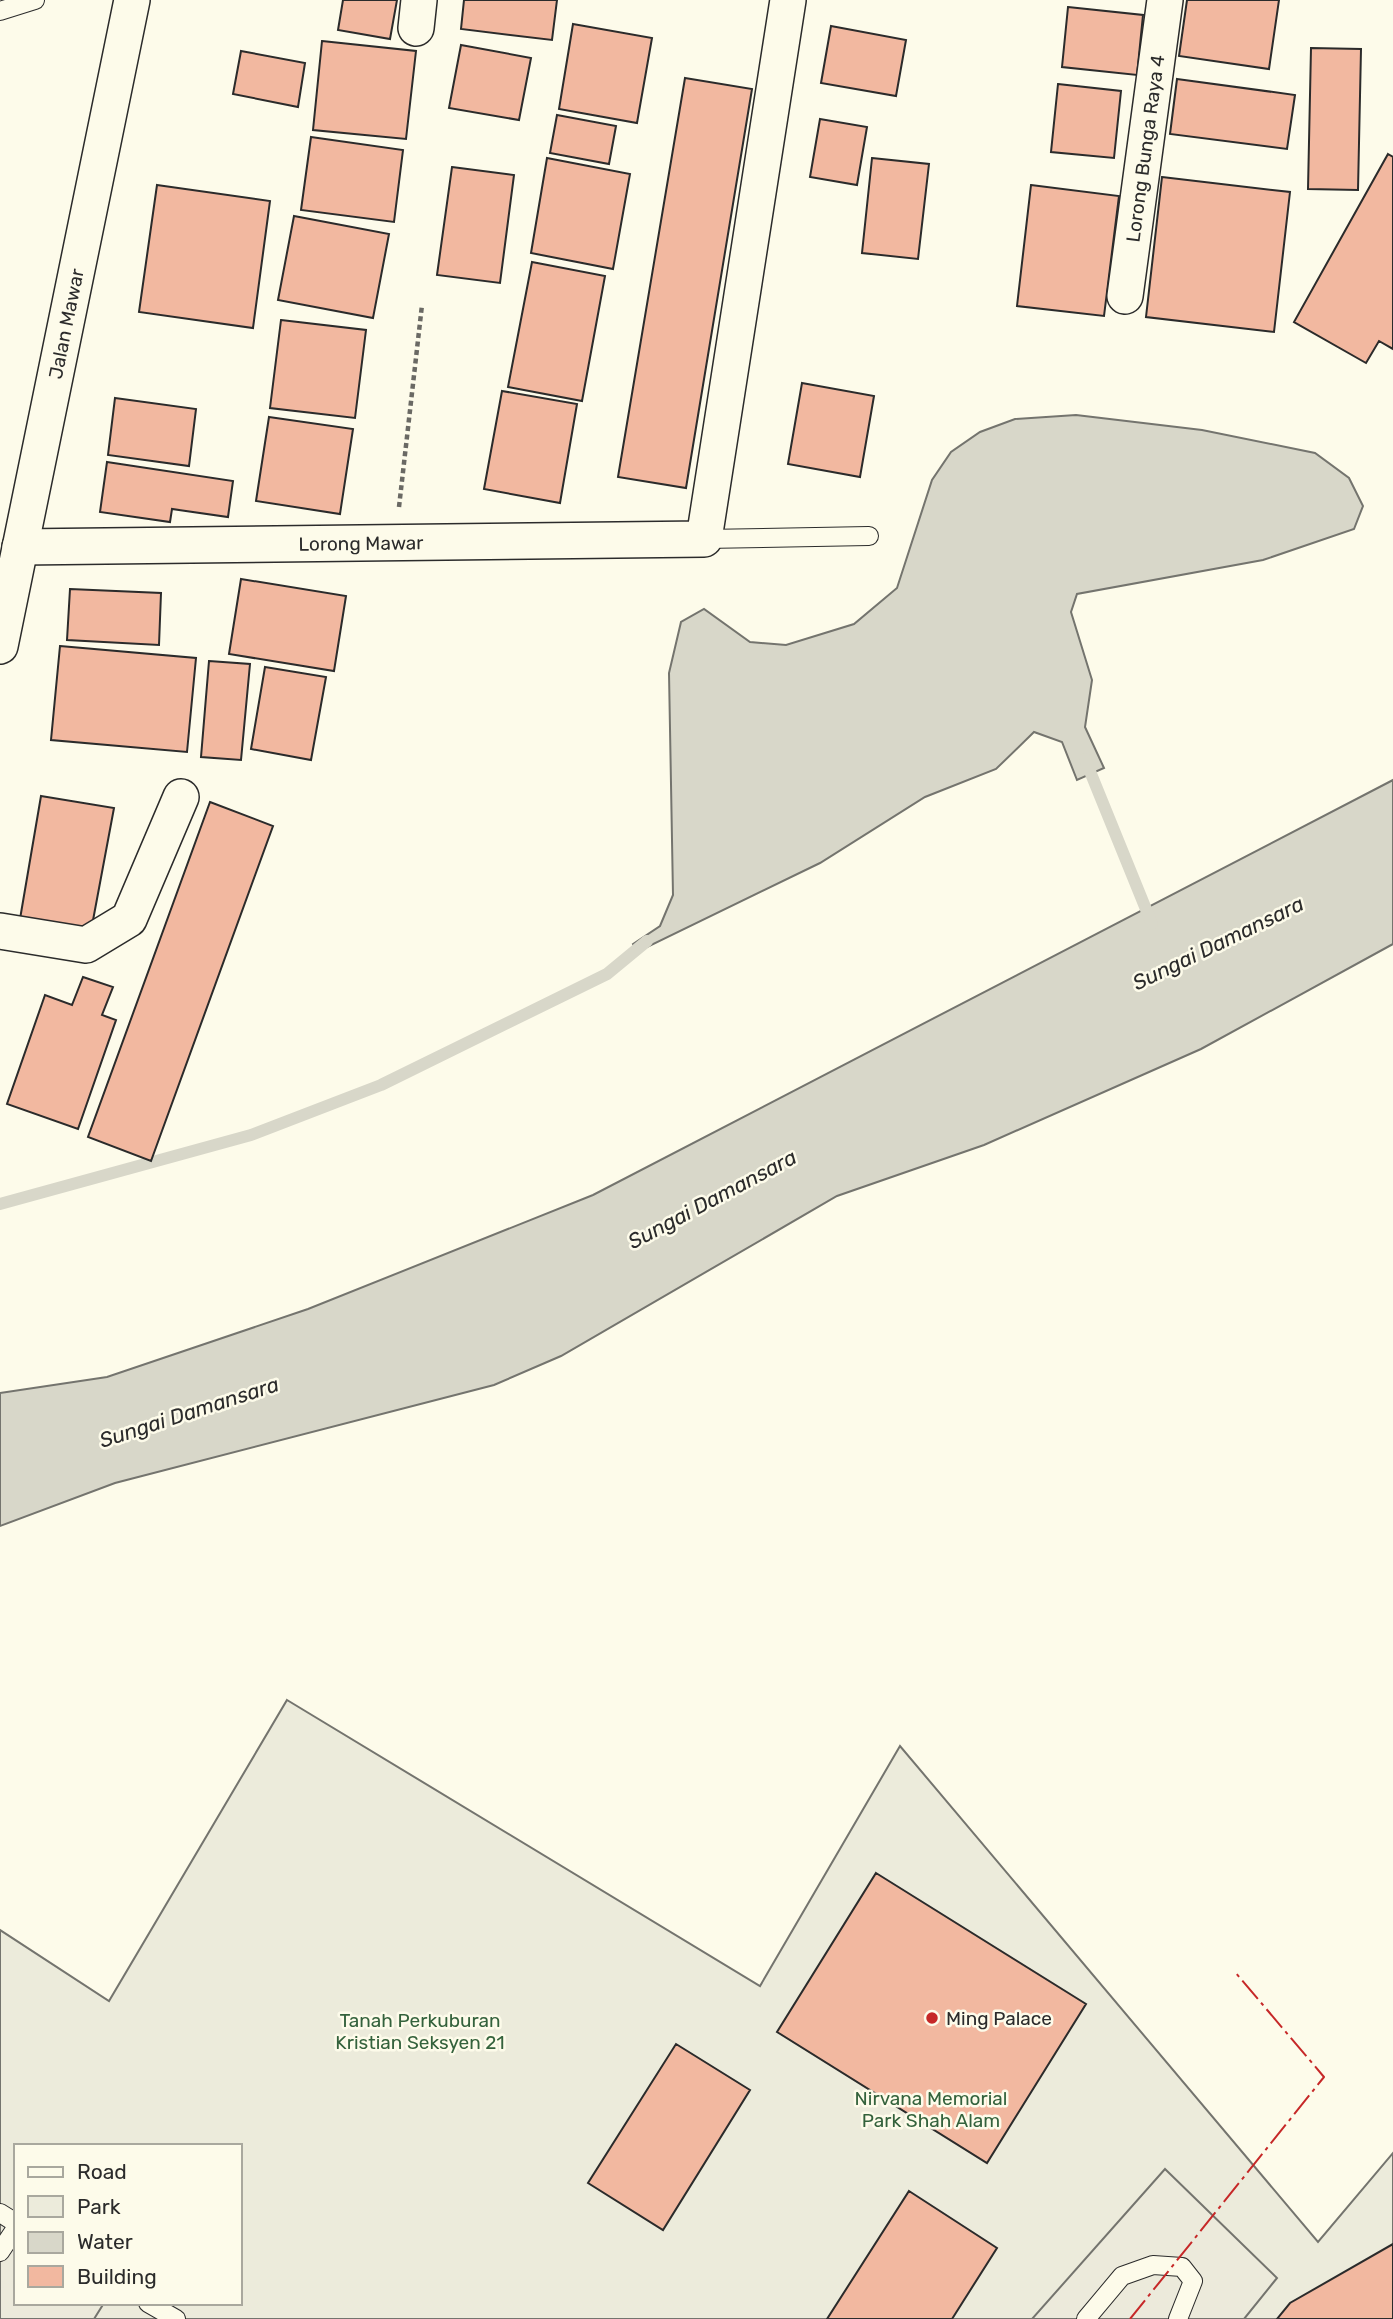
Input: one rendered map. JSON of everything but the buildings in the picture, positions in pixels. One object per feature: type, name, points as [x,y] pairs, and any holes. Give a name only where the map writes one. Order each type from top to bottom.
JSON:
[{"type":"street","name":"Jalan Mawar","points":[[0,646],[132,0]]},
{"type":"street","points":[[704,538],[788,0]]},
{"type":"street","name":"Lorong Bunga Raya 4","points":[[1125,296],[1165,0]]},
{"type":"street","name":"Lorong Mawar","points":[[20,547],[704,538]]},
{"type":"street","points":[[0,931],[86,945],[129,919],[181,797]]},
{"type":"lane","points":[[0,10],[35,0]]},
{"type":"lane","points":[[704,538],[870,536]]},
{"type":"lane","points":[[0,2252],[14,2228]]},
{"type":"lane","points":[[1086,2319],[1122,2276],[1153,2266],[1182,2267],[1194,2281],[1178,2319]]},
{"type":"lane","points":[[152,2305],[176,2319]]},
{"type":"path","points":[[395,543],[422,305]]},
{"type":"green space","points":[[287,1700],[760,1986],[900,1746],[1318,2242],[1393,2153],[1393,2319],[0,2319],[0,1930],[109,2001]]},
{"type":"shaded area","points":[[1165,2169],[1277,2278],[1244,2319],[1032,2319]]},
{"type":"shaded area","points":[[0,2219],[14,2227],[14,2305],[103,2305],[94,2319],[0,2319]]},
{"type":"water","points":[[1076,415],[1202,430],[1315,453],[1349,478],[1363,506],[1354,529],[1263,560],[1077,594],[1071,612],[1092,680],[1085,727],[1104,768],[1077,780],[1062,742],[1034,732],[996,769],[925,797],[820,863],[637,952],[633,944],[660,926],[673,895],[669,673],[681,622],[704,609],[750,642],[786,645],[854,624],[897,588],[932,480],[951,452],[980,432],[1015,419]]},
{"type":"water","name":"Sungai Damansara","points":[[1393,780],[1393,944],[1201,1049],[984,1145],[837,1196],[561,1356],[494,1385],[115,1483],[0,1526],[0,1393],[107,1377],[308,1309],[593,1195]]},
{"type":"waterway","points":[[1085,759],[1152,924]]},
{"type":"waterway","points":[[0,1204],[251,1135],[381,1085],[607,974],[647,941]]},
{"type":"power","points":[[1130,2319],[1324,2077],[1235,1972]]},
{"type":"place","name":"Ming Palace","points":[[932,2018]]},
{"type":"park label","name":"Tanah Perkuburan Kristian Seksyen 21","points":[[420,2031]]},
{"type":"park label","name":"Nirvana Memorial Park Shah Alam","points":[[931,2109]]}]
